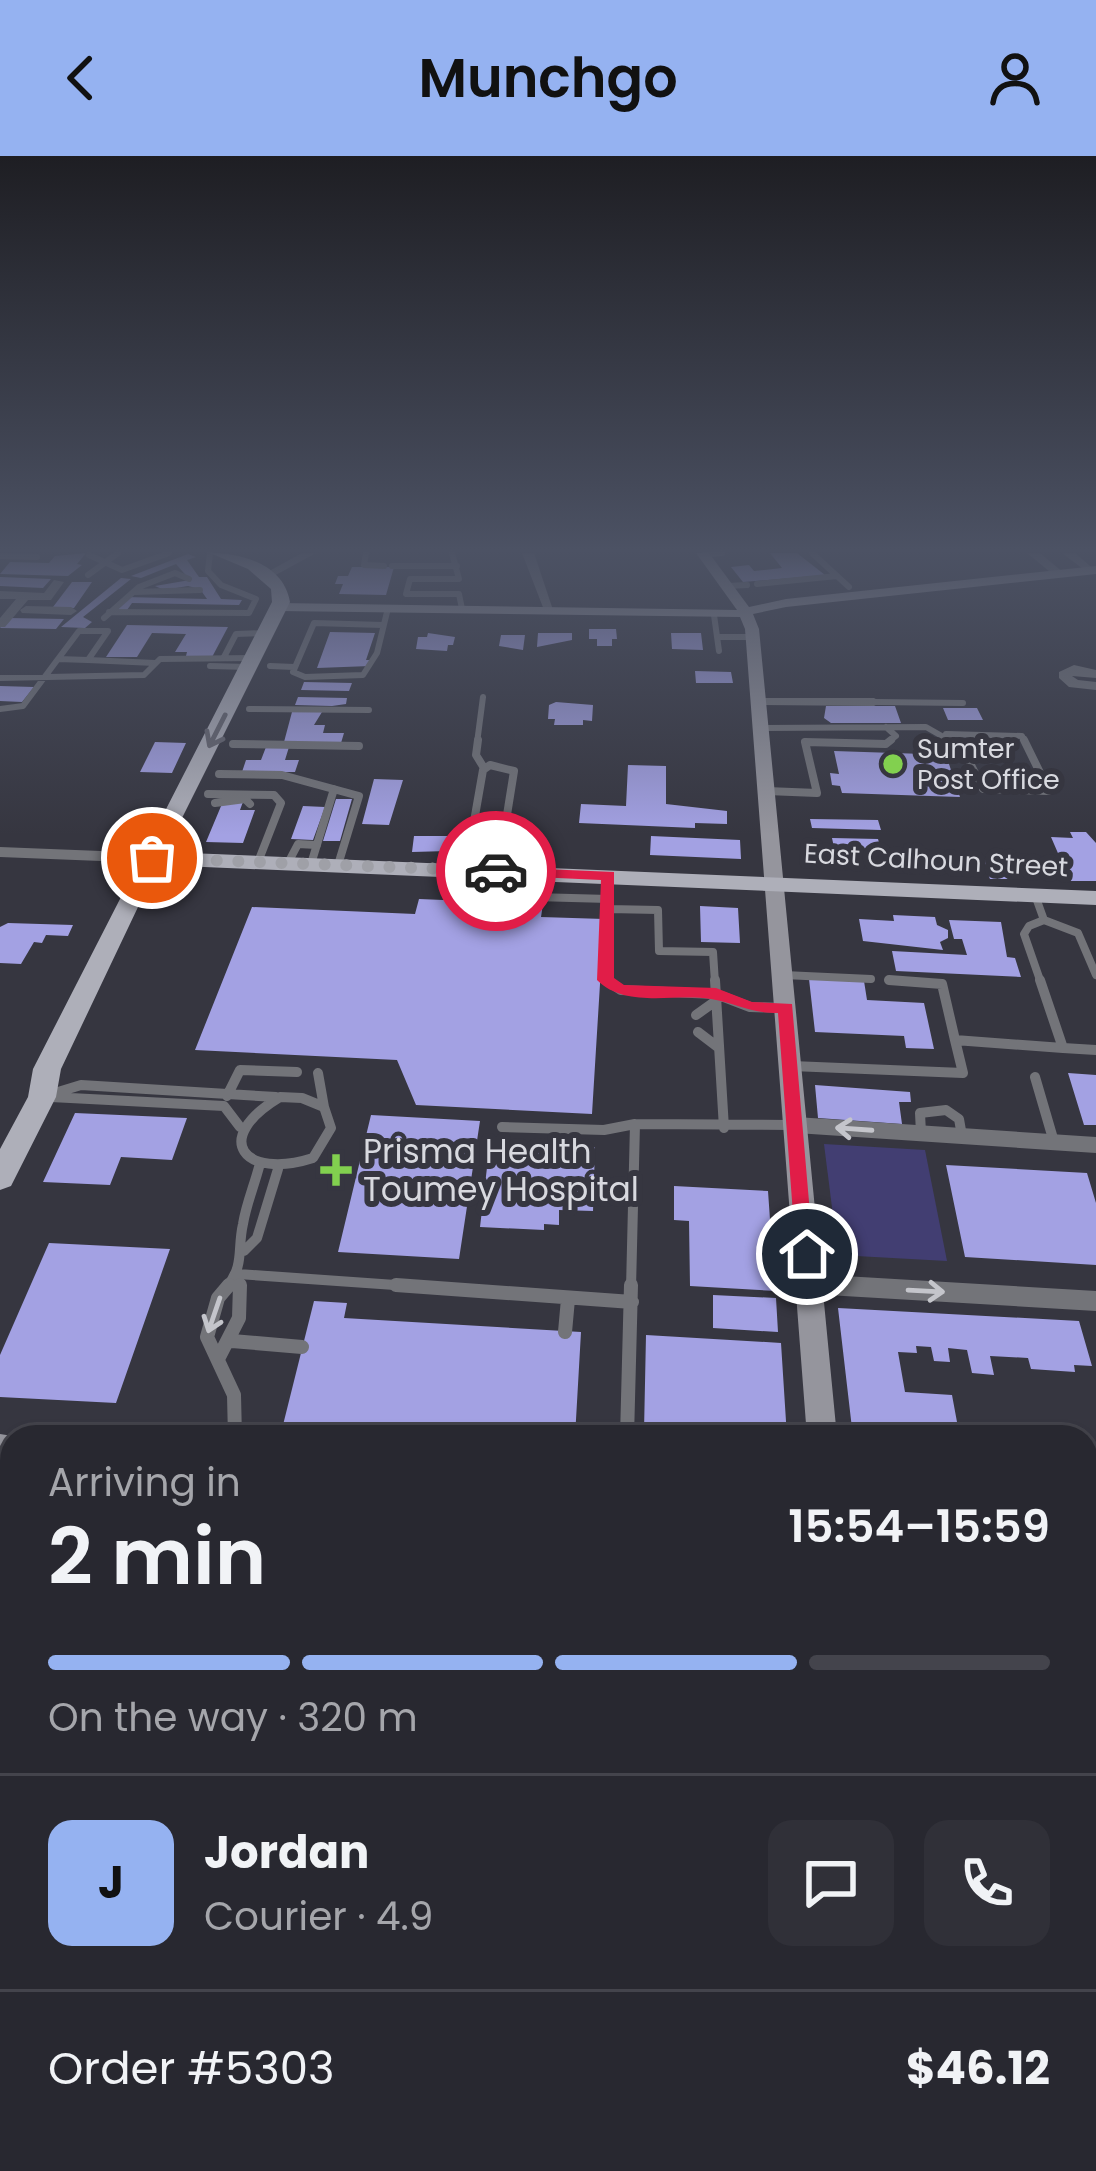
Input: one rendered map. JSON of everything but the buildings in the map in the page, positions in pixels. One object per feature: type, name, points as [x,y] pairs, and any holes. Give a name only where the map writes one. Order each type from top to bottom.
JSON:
[{"type":"main road","points":[[163,858],[213,795],[250,709],[262,647]]},
{"type":"main road","points":[[0,1178],[42,1097],[64,1076],[266,647]]},
{"type":"main road","name":"East Calhoun Street","points":[[163,858],[258,862],[305,857],[338,866],[499,861],[609,894],[774,883],[1096,898]]},
{"type":"street","points":[[754,647],[821,1425]]},
{"type":"street","points":[[1093,682],[1096,702]]},
{"type":"street","points":[[760,702],[874,702]]},
{"type":"street","points":[[0,852],[163,858]]},
{"type":"street","points":[[796,1124],[1096,1145]]},
{"type":"street","points":[[809,1284],[1096,1301]]},
{"type":"lane","points":[[0,709],[23,706],[67,647]]},
{"type":"lane","points":[[88,660],[97,647]]},
{"type":"lane","points":[[226,658],[231,647]]},
{"type":"lane","points":[[303,647],[294,667],[297,675],[305,677],[363,676],[372,667],[377,647]]},
{"type":"lane","points":[[718,647],[719,651]]},
{"type":"lane","points":[[0,678],[144,675],[151,663],[186,657]]},
{"type":"lane","points":[[212,657],[257,664]]},
{"type":"lane","points":[[174,659],[226,658]]},
{"type":"lane","points":[[58,659],[294,667]]},
{"type":"lane","points":[[483,697],[476,755],[484,768],[472,833],[499,861]]},
{"type":"lane","points":[[874,702],[963,703]]},
{"type":"lane","points":[[250,709],[369,710]]},
{"type":"lane","points":[[767,791],[817,794],[805,742],[886,744],[896,736],[886,727]]},
{"type":"lane","points":[[763,728],[926,727],[946,734],[1022,736],[1049,790],[982,789],[967,751],[946,734]]},
{"type":"lane","points":[[233,744],[359,746]]},
{"type":"lane","points":[[484,768],[507,766],[514,771],[499,861]]},
{"type":"lane","points":[[213,795],[282,775],[359,796],[338,866]]},
{"type":"lane","points":[[305,857],[334,789]]},
{"type":"lane","points":[[213,795],[277,809]]},
{"type":"lane","points":[[213,795],[274,795],[281,803],[258,862]]},
{"type":"lane","points":[[724,1129],[717,997],[713,952],[659,951],[658,910],[609,894],[606,980],[621,990],[717,997],[750,1007],[786,1008]]},
{"type":"lane","points":[[1035,895],[1044,920]]},
{"type":"lane","points":[[1064,1048],[1024,934],[1028,926],[1044,920],[1078,933],[1096,975]]},
{"type":"lane","points":[[784,975],[871,980]]},
{"type":"lane","points":[[792,1066],[963,1073],[942,984],[889,980]]},
{"type":"lane","points":[[696,1015],[717,997]]},
{"type":"lane","points":[[698,1032],[719,1048]]},
{"type":"lane","points":[[955,1040],[1096,1050]]},
{"type":"lane","points":[[226,1100],[240,1070],[297,1072]]},
{"type":"lane","points":[[280,1097],[250,1114],[241,1126],[237,1143],[242,1155],[259,1167],[278,1169],[313,1158],[325,1143],[331,1128],[318,1073]]},
{"type":"lane","points":[[1035,1077],[1054,1142]]},
{"type":"lane","points":[[42,1097],[280,1097],[302,1098],[324,1107]]},
{"type":"lane","points":[[226,1100],[241,1126]]},
{"type":"lane","points":[[627,1425],[635,1124]]},
{"type":"lane","points":[[502,1127],[604,1130],[635,1124],[724,1129],[796,1124]]},
{"type":"lane","points":[[235,1425],[234,1395],[207,1337],[218,1298],[238,1274],[244,1251],[241,1230],[259,1167]]},
{"type":"lane","points":[[244,1251],[257,1238],[278,1169]]},
{"type":"lane","points":[[238,1274],[632,1302]]},
{"type":"lane","points":[[219,1358],[232,1341],[244,1296],[238,1274]]},
{"type":"lane","points":[[566,1332],[568,1299]]},
{"type":"lane","points":[[232,1341],[302,1348]]},
{"type":"shaded area","points":[[824,1144],[925,1150],[947,1261],[838,1255]]},
{"type":"way so far","points":[[152,858],[496,871]]},
{"type":"place","name":"Sumter Post Office","points":[[893,764]]},
{"type":"place","name":"Prisma Health Toumey Hospital","points":[[336,1170]]},
{"type":"route","points":[[496,871],[609,876],[606,980],[621,990],[716,994],[750,1007],[786,1008],[807,1254]]}]
